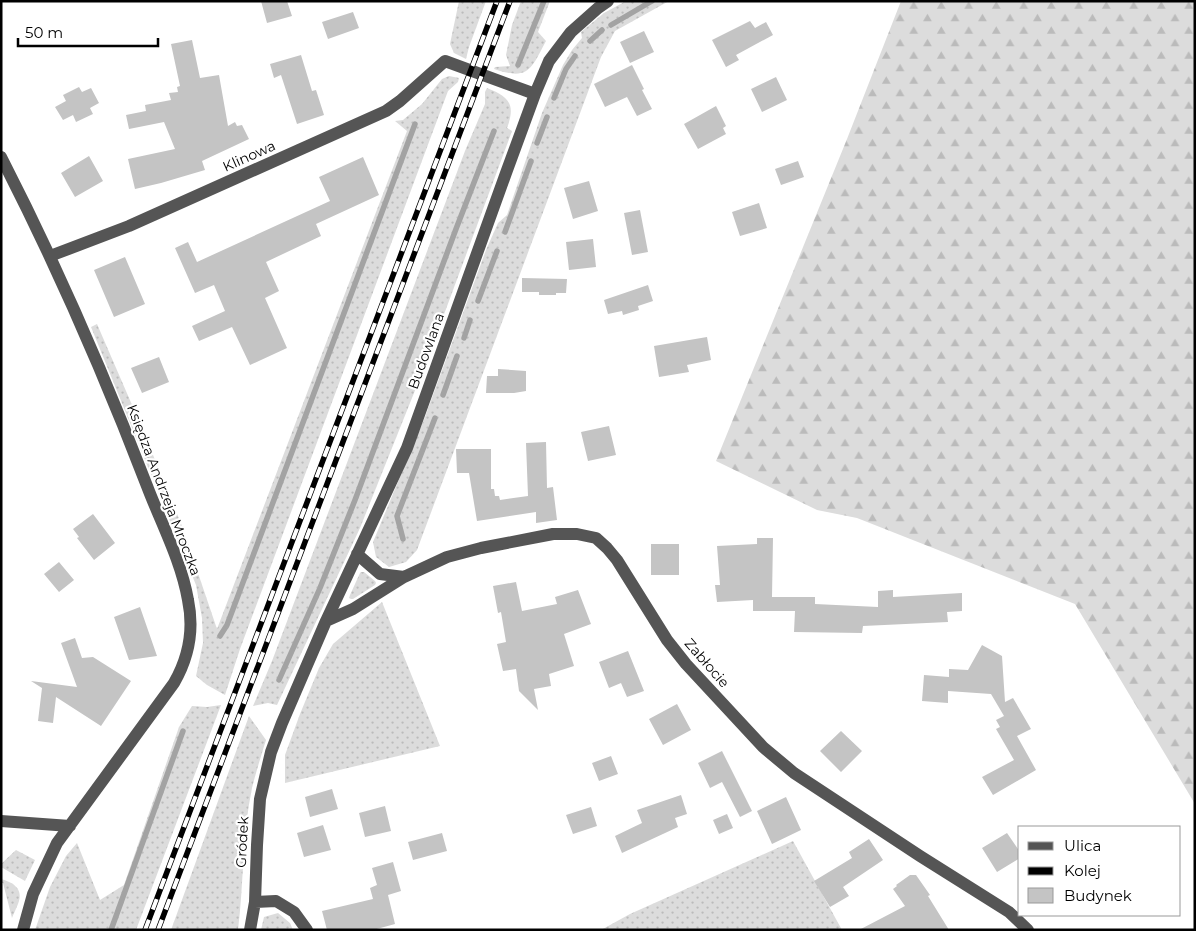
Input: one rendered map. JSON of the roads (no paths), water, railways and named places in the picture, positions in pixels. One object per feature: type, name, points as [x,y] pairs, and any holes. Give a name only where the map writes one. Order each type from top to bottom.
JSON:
[{"type":"street","name":"Budowlana","points":[[282,723],[326,621],[407,448],[535,94],[549,61],[568,35],[608,1]]},
{"type":"street","name":"Klinowa","points":[[50,256],[130,226],[386,111],[400,101],[445,60],[535,94]]},
{"type":"street","name":"Księdza Andrzeja Mroczka","points":[[1,157],[50,256],[127,434],[175,556],[188,600],[190,621],[190,642],[180,672],[174,683],[57,843],[33,894],[23,930]]},
{"type":"street","name":"Zabłocie","points":[[326,621],[353,609],[404,577],[447,557],[481,548],[553,534],[577,534],[596,538],[617,560],[668,640],[686,664],[763,748],[794,773],[1009,912],[1028,930]]},
{"type":"street","points":[[357,554],[380,574],[404,577]]},
{"type":"street","name":"Gródek","points":[[250,930],[255,902],[256,845],[260,799],[271,752],[282,723]]},
{"type":"street","points":[[1,821],[70,826]]},
{"type":"street","points":[[255,902],[276,901],[294,912],[307,930]]},
{"type":"waterway","points":[[518,65],[544,1]]},
{"type":"waterway","points":[[611,25],[652,1]]},
{"type":"waterway","points":[[590,41],[602,30]]},
{"type":"waterway","points":[[554,98],[566,69],[575,56]]},
{"type":"waterway","points":[[537,143],[547,117]]},
{"type":"waterway","points":[[220,636],[227,625],[415,124]]},
{"type":"waterway","points":[[279,680],[320,588],[355,500],[494,131]]},
{"type":"waterway","points":[[505,232],[531,161]]},
{"type":"waterway","points":[[478,301],[497,251]]},
{"type":"waterway","points":[[464,338],[470,320]]},
{"type":"waterway","points":[[443,395],[457,356]]},
{"type":"waterway","points":[[403,539],[397,516],[435,418]]},
{"type":"waterway","points":[[111,930],[183,731]]},
{"type":"railway","points":[[145,930],[497,1]]},
{"type":"railway","points":[[158,930],[510,1]]}]
